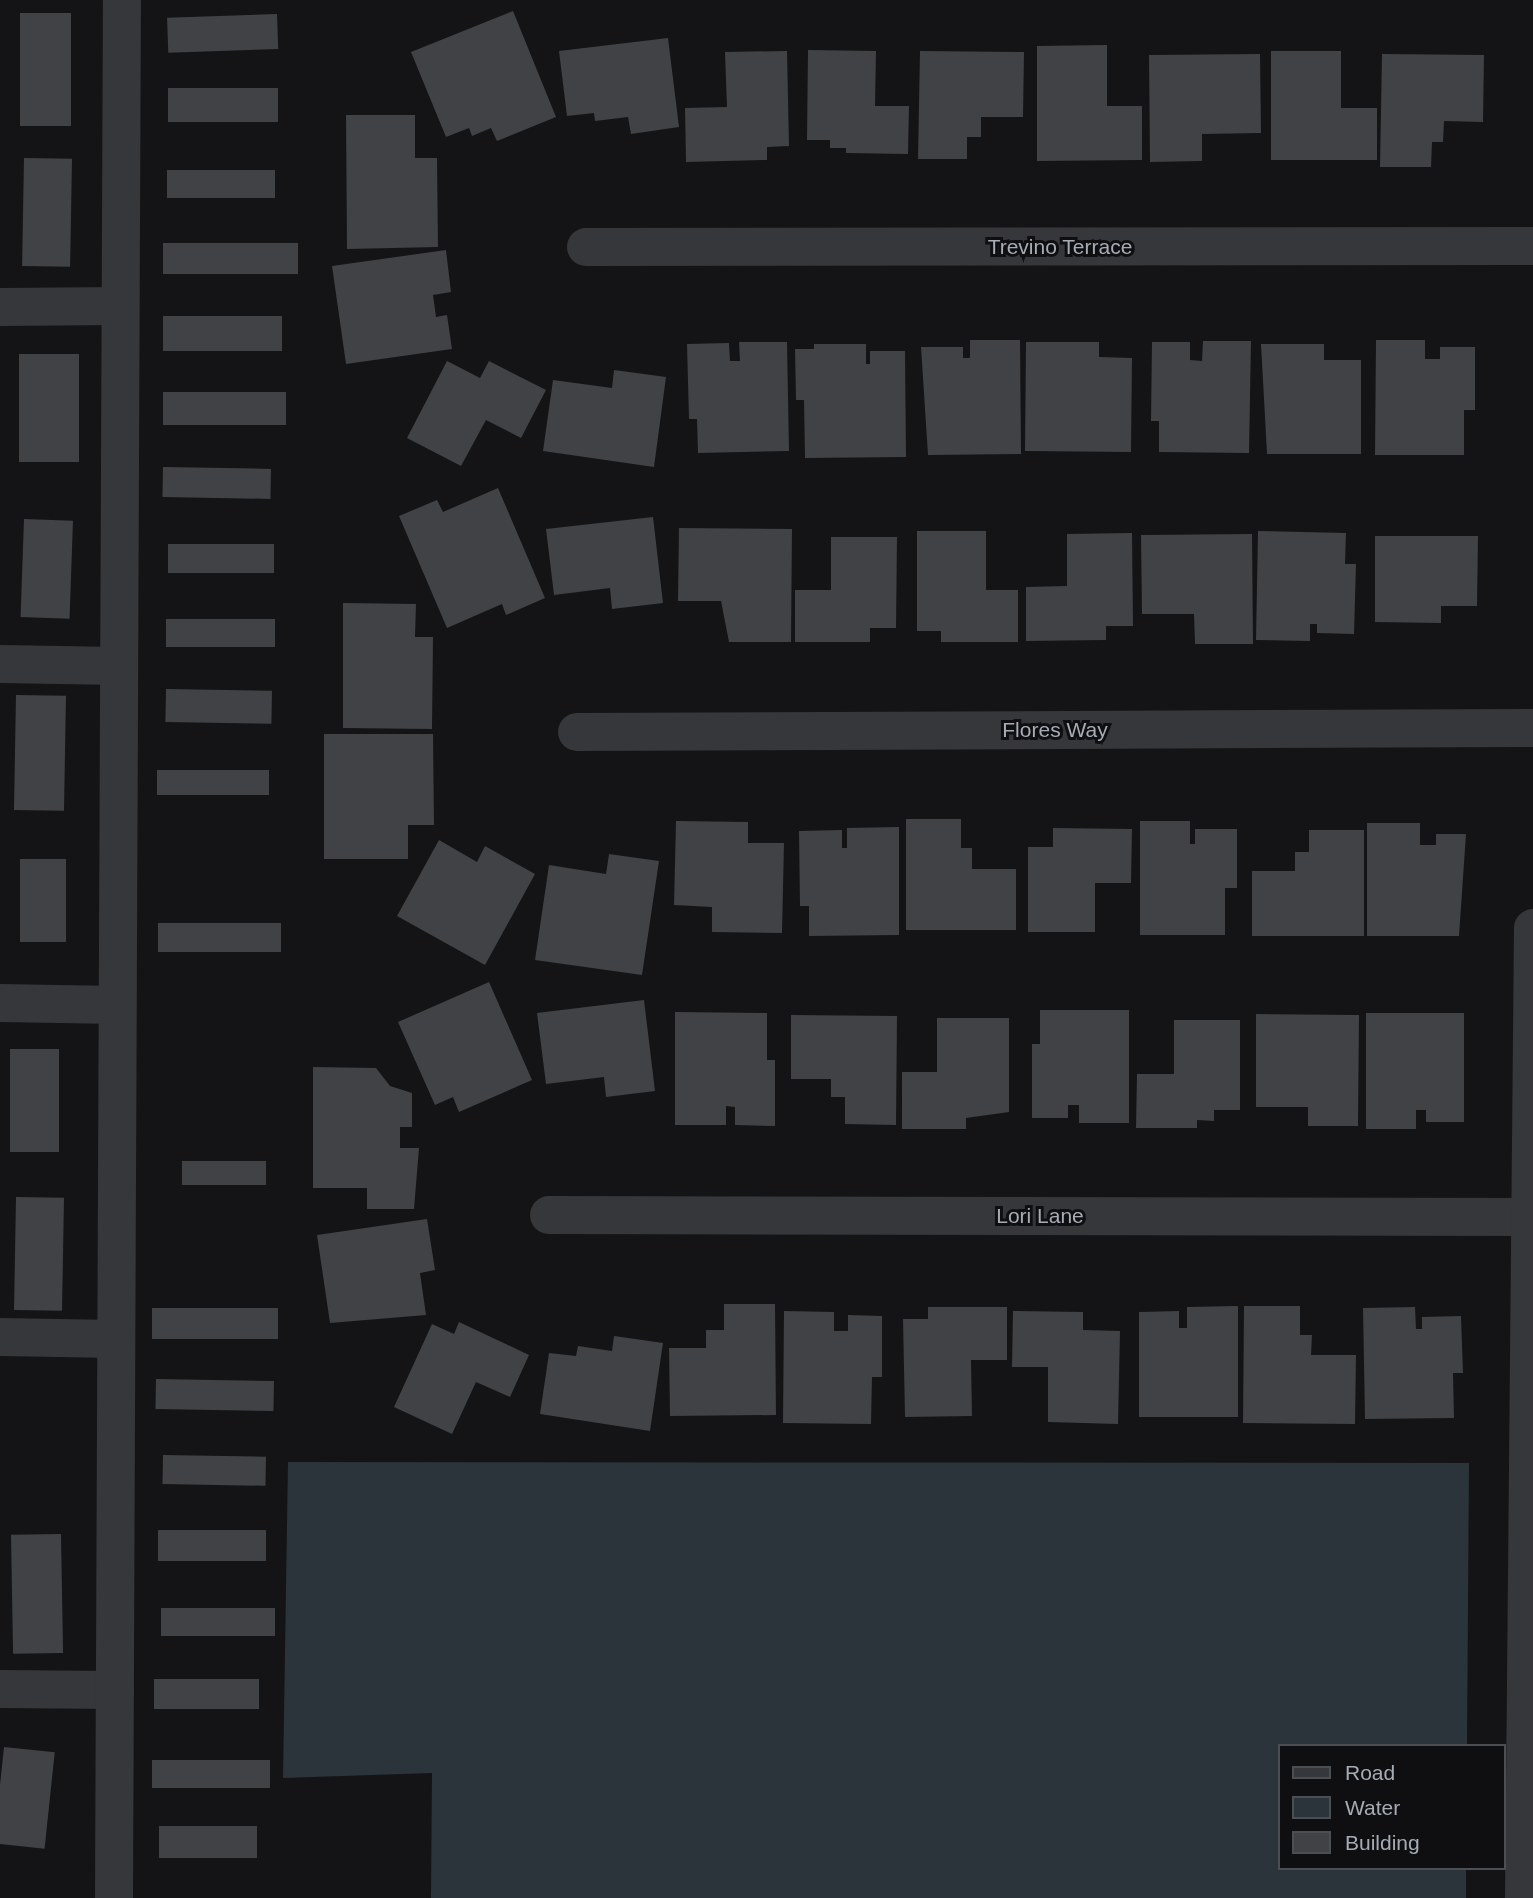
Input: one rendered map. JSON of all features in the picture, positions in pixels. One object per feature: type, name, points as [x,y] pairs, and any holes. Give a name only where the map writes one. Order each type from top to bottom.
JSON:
[{"type":"street","points":[[114,1898],[122,0]]},
{"type":"street","name":"Trevino Terrace","points":[[586,247],[1533,246]]},
{"type":"street","points":[[0,307],[120,306]]},
{"type":"street","points":[[0,664],[119,666]]},
{"type":"street","name":"Flores Way","points":[[577,732],[1533,728]]},
{"type":"street","points":[[1524,1898],[1533,928]]},
{"type":"street","points":[[0,1003],[117,1005]]},
{"type":"street","name":"Lori Lane","points":[[549,1215],[1531,1217]]},
{"type":"street","points":[[0,1337],[116,1339]]},
{"type":"street","points":[[0,1689],[115,1690]]},
{"type":"water","points":[[288,1462],[1469,1463],[1467,1744],[1278,1744],[1278,1870],[1466,1870],[1466,1898],[431,1898],[432,1773],[283,1778]]},
{"type":"building","points":[[513,11],[556,117],[497,141],[491,128],[472,136],[469,128],[446,137],[411,52]]},
{"type":"building","points":[[20,13],[71,13],[71,126],[20,126]]},
{"type":"building","points":[[277,14],[278,49],[168,53],[167,18]]},
{"type":"building","points":[[668,38],[679,127],[631,134],[628,117],[595,121],[594,113],[567,116],[559,51]]},
{"type":"building","points":[[1107,45],[1107,106],[1142,106],[1142,160],[1037,161],[1037,46]]},
{"type":"building","points":[[808,50],[876,51],[875,106],[909,106],[908,154],[846,153],[846,148],[830,148],[830,140],[807,140]]},
{"type":"building","points":[[787,51],[789,146],[767,147],[767,160],[686,162],[685,108],[727,107],[725,52]]},
{"type":"building","points":[[920,51],[1024,52],[1023,117],[981,117],[981,137],[967,137],[967,159],[918,159]]},
{"type":"building","points":[[1271,51],[1341,51],[1341,108],[1377,108],[1377,160],[1271,160]]},
{"type":"building","points":[[1260,54],[1261,133],[1202,134],[1202,161],[1150,162],[1149,55]]},
{"type":"building","points":[[1382,54],[1484,55],[1483,122],[1444,121],[1443,142],[1432,142],[1431,167],[1380,167]]},
{"type":"building","points":[[168,88],[278,88],[278,122],[168,122]]},
{"type":"building","points":[[346,115],[415,115],[415,158],[437,158],[438,247],[347,249]]},
{"type":"building","points":[[24,158],[72,159],[70,267],[22,266]]},
{"type":"building","points":[[167,170],[275,170],[275,198],[167,198]]},
{"type":"building","points":[[163,243],[298,243],[298,274],[163,274]]},
{"type":"building","points":[[446,250],[451,292],[433,295],[436,317],[447,315],[452,349],[346,364],[332,266]]},
{"type":"building","points":[[163,316],[282,316],[282,351],[163,351]]},
{"type":"building","points":[[970,340],[1020,340],[1021,454],[928,455],[921,347],[963,347],[963,358],[970,358]]},
{"type":"building","points":[[1376,340],[1425,340],[1425,359],[1440,359],[1440,347],[1475,347],[1475,410],[1464,410],[1464,455],[1375,455]]},
{"type":"building","points":[[1203,341],[1251,341],[1249,453],[1159,452],[1159,421],[1151,421],[1152,342],[1190,342],[1190,360],[1202,361]]},
{"type":"building","points":[[739,342],[787,342],[789,451],[698,453],[697,419],[689,419],[687,344],[729,343],[730,361],[740,361]]},
{"type":"building","points":[[1026,342],[1099,342],[1099,357],[1132,358],[1131,452],[1025,451]]},
{"type":"building","points":[[814,344],[866,344],[866,364],[870,364],[870,351],[905,351],[906,457],[805,458],[804,400],[796,400],[795,349],[814,349]]},
{"type":"building","points":[[1261,344],[1324,344],[1324,360],[1361,360],[1361,454],[1267,454]]},
{"type":"building","points":[[19,354],[79,354],[79,462],[19,462]]},
{"type":"building","points":[[447,361],[480,378],[489,361],[546,390],[521,438],[486,420],[461,466],[407,438]]},
{"type":"building","points":[[614,370],[666,377],[654,467],[543,451],[553,380],[612,388]]},
{"type":"building","points":[[163,392],[286,392],[286,425],[163,425]]},
{"type":"building","points":[[163,467],[271,469],[270,499],[162,497]]},
{"type":"building","points":[[498,488],[545,598],[506,615],[502,604],[447,628],[399,516],[437,500],[443,512]]},
{"type":"building","points":[[653,517],[663,603],[612,609],[610,588],[554,595],[546,529]]},
{"type":"building","points":[[24,519],[73,521],[70,619],[21,617]]},
{"type":"building","points":[[679,528],[792,529],[791,642],[729,642],[721,601],[678,601]]},
{"type":"building","points":[[917,531],[986,531],[986,590],[1018,590],[1018,642],[941,642],[941,631],[917,631]]},
{"type":"building","points":[[1258,531],[1346,533],[1345,564],[1356,564],[1354,634],[1317,633],[1317,624],[1310,624],[1310,641],[1256,640]]},
{"type":"building","points":[[1132,533],[1133,626],[1106,626],[1106,640],[1026,641],[1026,587],[1067,586],[1067,534]]},
{"type":"building","points":[[1252,534],[1253,644],[1195,644],[1194,614],[1142,614],[1141,535]]},
{"type":"building","points":[[1375,536],[1478,536],[1477,606],[1441,606],[1441,623],[1375,622]]},
{"type":"building","points":[[831,537],[897,537],[896,628],[870,628],[870,642],[795,642],[795,590],[831,590]]},
{"type":"building","points":[[168,544],[274,544],[274,573],[168,573]]},
{"type":"building","points":[[343,603],[416,604],[415,637],[433,637],[432,729],[343,728]]},
{"type":"building","points":[[166,619],[275,619],[275,647],[166,647]]},
{"type":"building","points":[[166,689],[272,691],[271,724],[165,722]]},
{"type":"building","points":[[16,695],[66,696],[64,811],[14,810]]},
{"type":"building","points":[[324,734],[433,734],[434,825],[408,825],[408,859],[324,859]]},
{"type":"building","points":[[157,770],[269,770],[269,795],[157,795]]},
{"type":"building","points":[[906,819],[961,819],[961,848],[972,848],[972,869],[1016,869],[1016,930],[906,930]]},
{"type":"building","points":[[676,821],[748,822],[748,843],[784,843],[782,933],[712,932],[712,907],[674,905]]},
{"type":"building","points":[[1140,821],[1190,821],[1190,844],[1195,844],[1195,829],[1237,829],[1237,888],[1225,888],[1225,935],[1140,935]]},
{"type":"building","points":[[1367,823],[1420,823],[1420,845],[1436,845],[1436,834],[1466,834],[1459,936],[1367,936]]},
{"type":"building","points":[[899,827],[899,935],[809,936],[809,906],[800,906],[799,831],[842,830],[842,848],[847,848],[847,828]]},
{"type":"building","points":[[1053,828],[1132,829],[1131,883],[1095,883],[1095,932],[1028,932],[1028,847],[1053,847]]},
{"type":"building","points":[[1309,830],[1364,830],[1364,936],[1252,936],[1252,871],[1295,871],[1295,852],[1309,852]]},
{"type":"building","points":[[439,840],[477,862],[485,846],[535,874],[485,965],[397,916]]},
{"type":"building","points":[[609,854],[659,861],[642,975],[535,960],[549,865],[606,874]]},
{"type":"building","points":[[20,859],[66,859],[66,942],[20,942]]},
{"type":"building","points":[[158,923],[281,923],[281,952],[158,952]]},
{"type":"building","points":[[489,982],[532,1080],[459,1112],[453,1097],[435,1105],[398,1022]]},
{"type":"building","points":[[644,1000],[655,1091],[606,1097],[604,1077],[546,1084],[537,1013]]},
{"type":"building","points":[[1040,1010],[1129,1010],[1129,1123],[1079,1123],[1079,1105],[1068,1105],[1068,1118],[1032,1118],[1032,1044],[1040,1044]]},
{"type":"building","points":[[675,1012],[767,1013],[767,1060],[775,1060],[775,1126],[735,1125],[735,1107],[726,1106],[726,1125],[675,1125]]},
{"type":"building","points":[[1366,1013],[1464,1013],[1464,1122],[1426,1122],[1426,1110],[1416,1110],[1416,1129],[1366,1129]]},
{"type":"building","points":[[1256,1014],[1359,1015],[1358,1126],[1308,1126],[1308,1107],[1256,1107]]},
{"type":"building","points":[[791,1015],[897,1016],[896,1125],[845,1124],[845,1097],[831,1097],[831,1079],[791,1079]]},
{"type":"building","points":[[937,1018],[1009,1018],[1009,1112],[966,1118],[966,1129],[902,1129],[902,1072],[937,1072]]},
{"type":"building","points":[[1174,1020],[1240,1020],[1240,1110],[1214,1110],[1214,1121],[1197,1120],[1197,1128],[1136,1128],[1137,1074],[1174,1074]]},
{"type":"building","points":[[10,1049],[59,1049],[59,1152],[10,1152]]},
{"type":"building","points":[[313,1067],[376,1068],[390,1086],[412,1093],[412,1127],[400,1127],[400,1148],[419,1148],[414,1209],[367,1209],[367,1188],[313,1188]]},
{"type":"building","points":[[182,1161],[266,1161],[266,1185],[182,1185]]},
{"type":"building","points":[[16,1197],[64,1198],[62,1311],[14,1310]]},
{"type":"building","points":[[427,1219],[435,1270],[420,1273],[426,1315],[330,1323],[317,1235]]},
{"type":"building","points":[[724,1304],[775,1304],[776,1415],[670,1416],[669,1348],[706,1348],[706,1330],[724,1330]]},
{"type":"building","points":[[1238,1306],[1238,1417],[1139,1417],[1139,1312],[1179,1311],[1179,1328],[1187,1328],[1187,1307]]},
{"type":"building","points":[[1244,1306],[1300,1306],[1300,1335],[1312,1335],[1311,1355],[1356,1355],[1355,1424],[1243,1423]]},
{"type":"building","points":[[928,1307],[1007,1307],[1007,1360],[971,1360],[972,1416],[905,1417],[903,1319],[928,1319]]},
{"type":"building","points":[[1415,1307],[1416,1329],[1422,1329],[1422,1317],[1461,1316],[1463,1373],[1453,1373],[1454,1418],[1365,1419],[1363,1308]]},
{"type":"building","points":[[152,1308],[278,1308],[278,1339],[152,1339]]},
{"type":"building","points":[[784,1311],[834,1312],[834,1331],[848,1331],[848,1315],[882,1316],[882,1377],[872,1377],[871,1424],[783,1423]]},
{"type":"building","points":[[1013,1311],[1083,1312],[1083,1330],[1120,1331],[1118,1424],[1048,1422],[1048,1367],[1012,1367]]},
{"type":"building","points":[[459,1322],[529,1355],[510,1397],[476,1382],[452,1434],[394,1407],[432,1324],[454,1334]]},
{"type":"building","points":[[614,1336],[663,1343],[650,1431],[540,1414],[549,1353],[576,1356],[578,1346],[612,1351]]},
{"type":"building","points":[[156,1379],[274,1381],[273,1411],[155,1409]]},
{"type":"building","points":[[163,1455],[266,1457],[265,1486],[162,1484]]},
{"type":"building","points":[[158,1530],[266,1530],[266,1561],[158,1561]]},
{"type":"building","points":[[61,1534],[63,1653],[13,1654],[11,1535]]},
{"type":"building","points":[[161,1608],[275,1608],[275,1636],[161,1636]]},
{"type":"building","points":[[154,1679],[259,1679],[259,1709],[154,1709]]},
{"type":"building","points":[[4,1747],[55,1752],[45,1849],[0,1844],[0,1785]]},
{"type":"building","points":[[152,1760],[270,1760],[270,1788],[152,1788]]},
{"type":"building","points":[[159,1826],[257,1826],[257,1858],[159,1858]]}]
